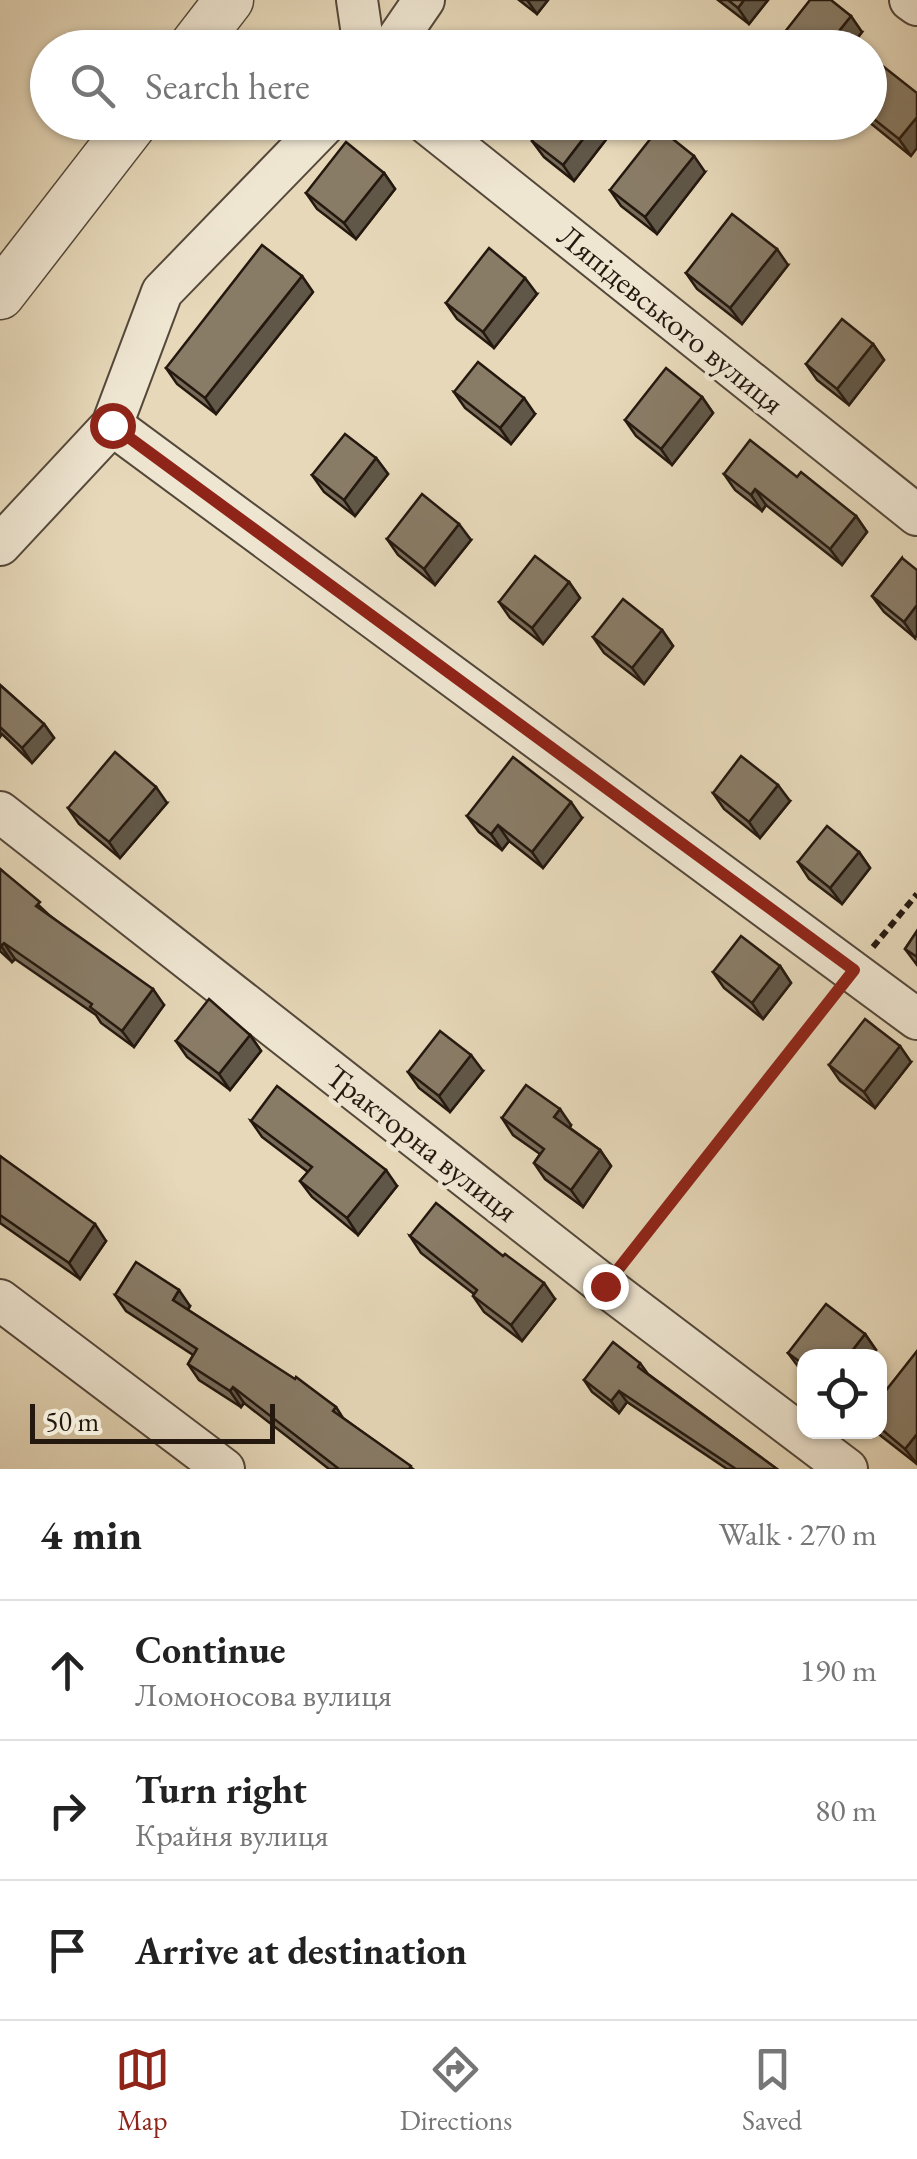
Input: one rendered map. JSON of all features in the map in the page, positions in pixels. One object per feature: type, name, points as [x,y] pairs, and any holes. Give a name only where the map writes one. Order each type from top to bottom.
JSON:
[{"type":"street","points":[[206,30],[229,0]]},
{"type":"street","points":[[356,0],[361,30]]},
{"type":"street","points":[[403,30],[424,0]]},
{"type":"street","points":[[910,0],[917,5]]},
{"type":"street","points":[[0,295],[120,140]]},
{"type":"street","points":[[0,545],[112,425],[162,292],[310,140]]},
{"type":"street","name":"Ляпідевського вулиця","points":[[447,140],[917,514]]},
{"type":"street","points":[[112,425],[917,1018]]},
{"type":"street","name":"Тракторна вулиця","points":[[0,812],[605,1286],[847,1469]]},
{"type":"street","points":[[0,1300],[224,1469]]},
{"type":"path","points":[[605,1286],[917,894]]},
{"type":"building","points":[[728,0],[744,0],[738,8]]},
{"type":"building","points":[[810,0],[831,0],[851,16],[840,30],[786,30]]},
{"type":"building","points":[[887,69],[917,93],[917,117],[899,139],[887,129]]},
{"type":"building","points":[[533,140],[582,140],[563,165]]},
{"type":"building","points":[[650,140],[674,140],[694,156],[645,217],[610,190]]},
{"type":"building","points":[[346,142],[384,173],[344,223],[306,193]]},
{"type":"building","points":[[732,214],[777,249],[730,308],[686,273]]},
{"type":"building","points":[[262,245],[302,276],[205,398],[166,368]]},
{"type":"building","points":[[489,248],[525,278],[483,332],[446,303]]},
{"type":"building","points":[[842,319],[873,344],[837,389],[806,364]]},
{"type":"building","points":[[478,362],[524,398],[500,428],[454,392]]},
{"type":"building","points":[[666,368],[702,397],[661,449],[625,420]]},
{"type":"building","points":[[345,434],[376,458],[344,500],[312,475]]},
{"type":"building","points":[[750,440],[797,477],[801,472],[856,516],[830,549],[755,489],[751,495],[724,474]]},
{"type":"building","points":[[422,494],[459,524],[424,569],[387,539]]},
{"type":"building","points":[[535,556],[569,582],[532,628],[499,602]]},
{"type":"building","points":[[902,558],[917,570],[917,605],[904,622],[872,596]]},
{"type":"building","points":[[623,599],[662,630],[632,668],[593,637]]},
{"type":"building","points":[[0,685],[44,724],[22,748],[0,727]]},
{"type":"building","points":[[115,752],[156,787],[109,842],[68,808]]},
{"type":"building","points":[[741,756],[778,785],[749,822],[713,793]]},
{"type":"building","points":[[513,757],[571,802],[532,852],[498,825],[491,834],[467,816]]},
{"type":"building","points":[[827,826],[859,852],[830,888],[798,862]]},
{"type":"building","points":[[0,869],[40,902],[36,906],[153,989],[122,1031],[90,1007],[92,1004],[4,943],[0,945]]},
{"type":"building","points":[[917,931],[917,957],[905,949]]},
{"type":"building","points":[[741,936],[780,966],[752,1003],[713,972]]},
{"type":"building","points":[[209,999],[250,1035],[219,1074],[176,1041]]},
{"type":"building","points":[[865,1019],[900,1046],[864,1092],[829,1065]]},
{"type":"building","points":[[440,1031],[471,1055],[439,1096],[408,1072]]},
{"type":"building","points":[[526,1085],[560,1109],[554,1117],[600,1150],[571,1190],[534,1163],[544,1149],[502,1118]]},
{"type":"building","points":[[277,1086],[386,1170],[347,1218],[300,1181],[312,1167],[251,1121]]},
{"type":"building","points":[[0,1156],[95,1224],[69,1263],[0,1215]]},
{"type":"building","points":[[436,1203],[544,1283],[511,1325],[473,1296],[477,1290],[410,1236]]},
{"type":"building","points":[[136,1262],[179,1290],[173,1300],[296,1377],[336,1407],[333,1411],[411,1466],[409,1469],[339,1469],[233,1387],[230,1391],[188,1364],[197,1349],[115,1295]]},
{"type":"building","points":[[826,1304],[865,1334],[853,1349],[797,1349],[797,1360],[788,1353]]},
{"type":"building","points":[[613,1342],[640,1363],[638,1367],[777,1469],[736,1469],[619,1391],[611,1401],[584,1380]]},
{"type":"building","points":[[917,1351],[917,1434],[905,1449],[887,1434],[887,1389]]},
{"type":"route","points":[[112,425],[854,970],[605,1286]]}]
